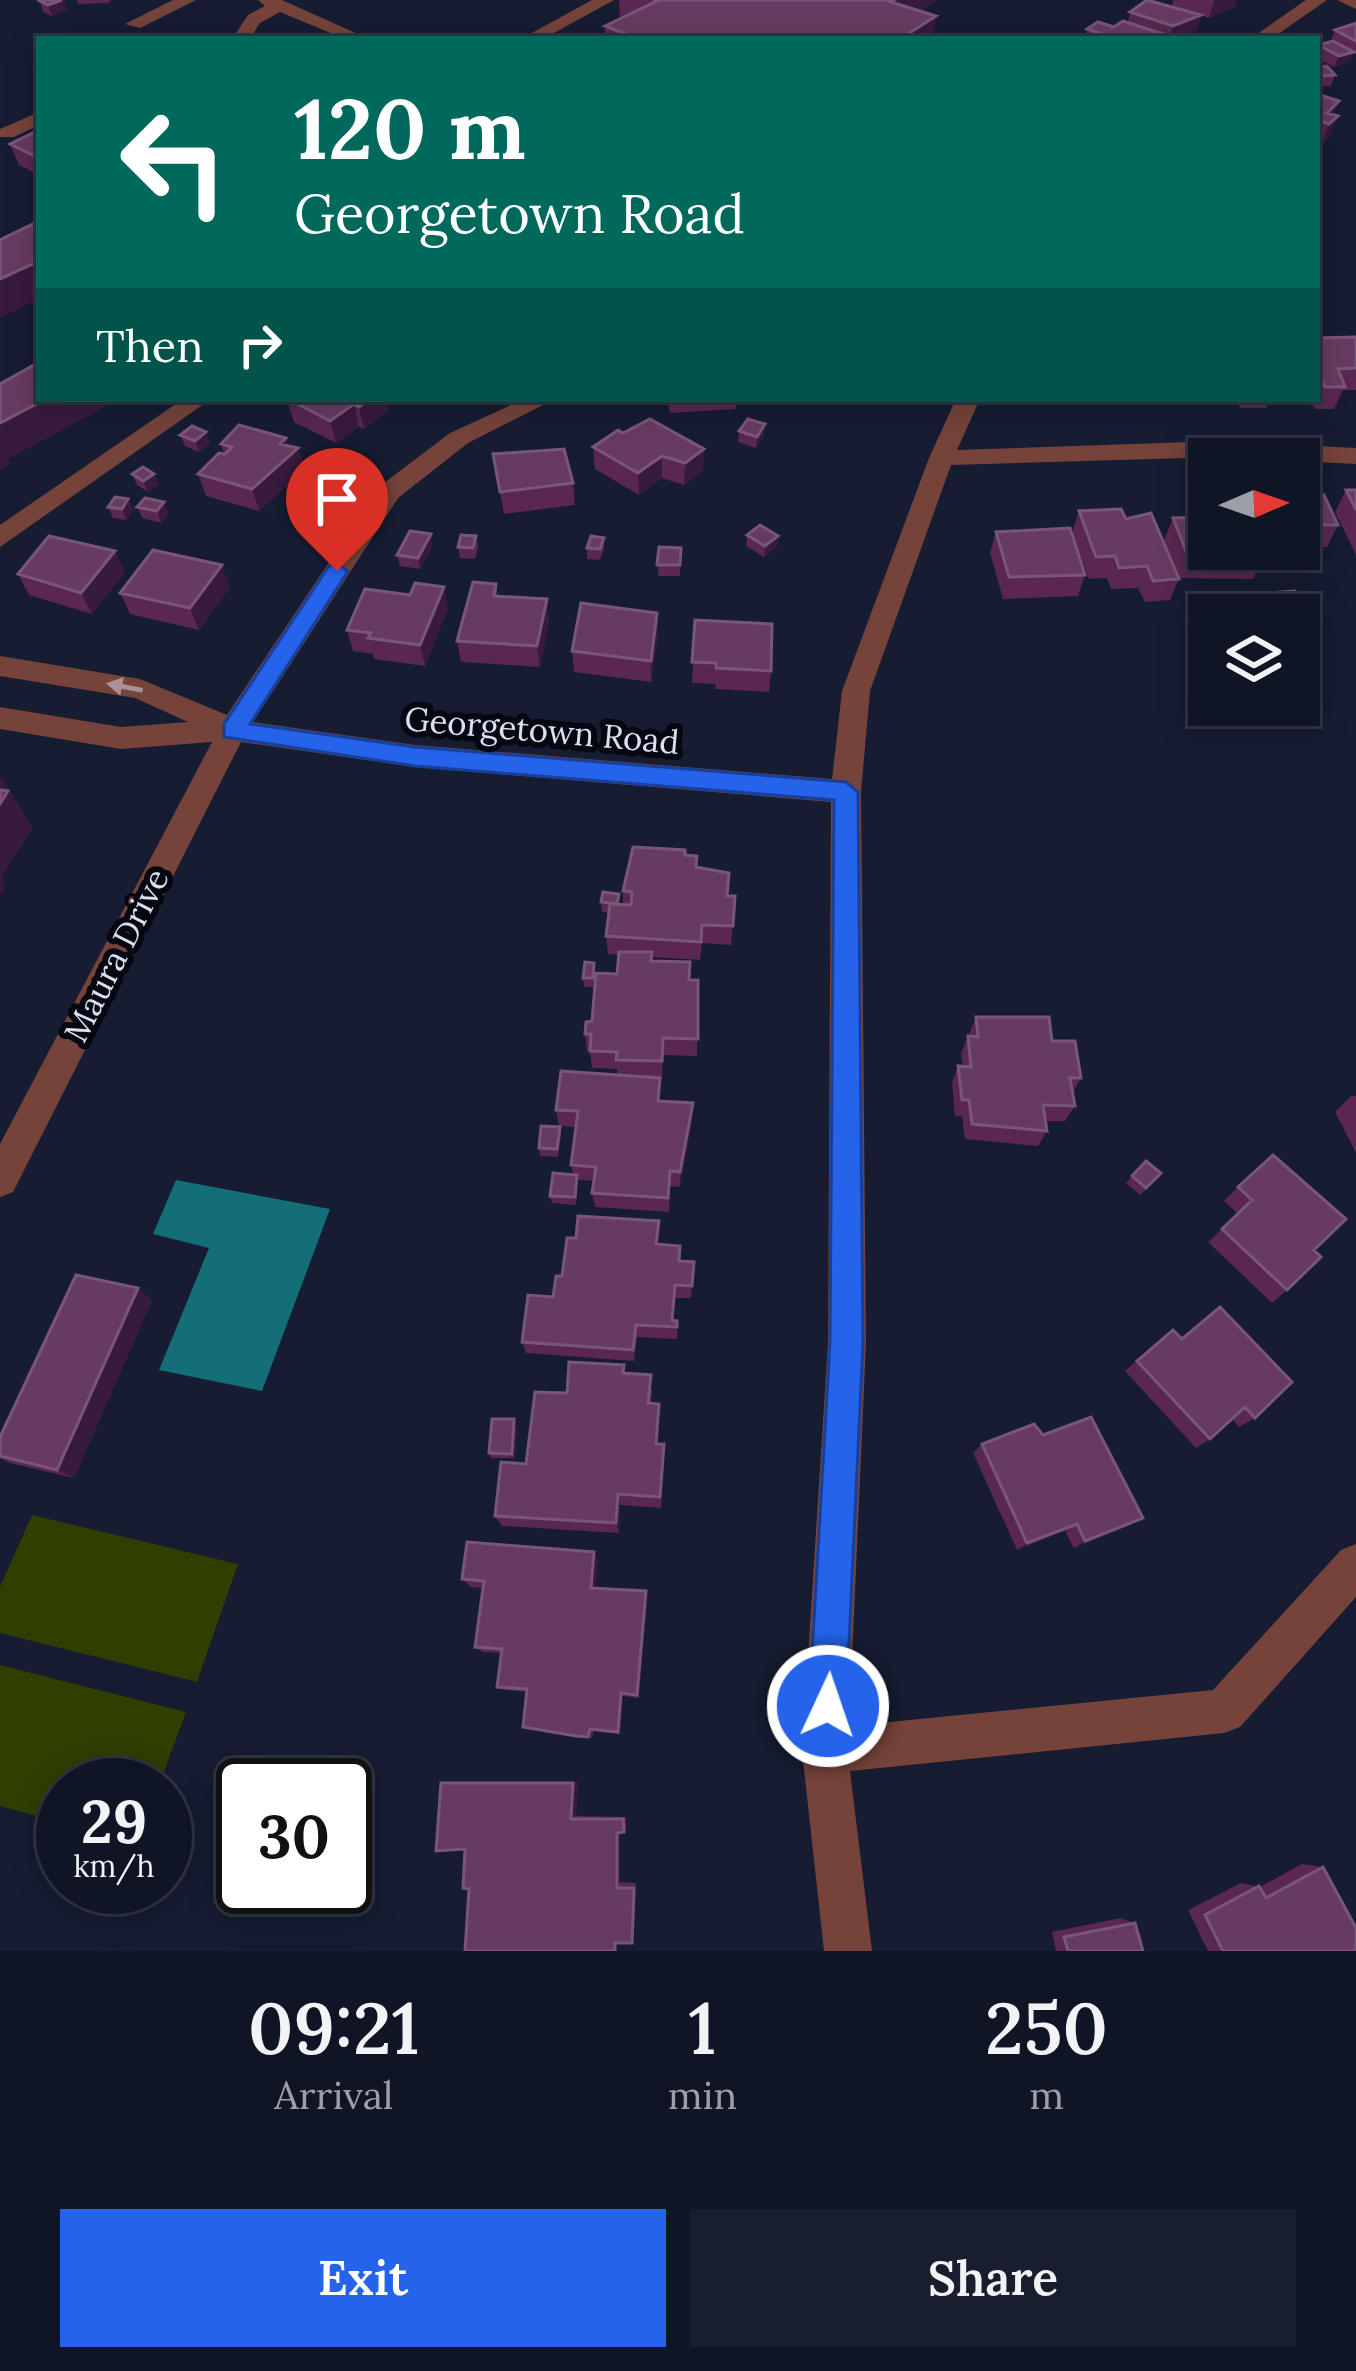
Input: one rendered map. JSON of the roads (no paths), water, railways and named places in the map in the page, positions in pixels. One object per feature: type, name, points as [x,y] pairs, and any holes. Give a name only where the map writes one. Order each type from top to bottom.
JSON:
[{"type":"street","points":[[134,24],[187,0]]},
{"type":"street","points":[[536,36],[604,0]]},
{"type":"street","points":[[1264,36],[1318,0]]},
{"type":"street","points":[[1346,0],[1356,4]]},
{"type":"street","points":[[243,36],[273,3],[353,36]]},
{"type":"street","points":[[7,134],[36,120]]},
{"type":"street","points":[[0,538],[195,402]]},
{"type":"street","name":"Maura Drive","points":[[0,1180],[233,730],[389,492],[459,438],[537,402]]},
{"type":"street","points":[[848,1951],[825,1751],[847,1343],[846,792],[856,691],[941,458],[967,402]]},
{"type":"street","points":[[941,458],[1220,449],[1356,456]]},
{"type":"street","name":"Georgetown Road","points":[[0,666],[140,689],[233,730]]},
{"type":"street","name":"Georgetown Road","points":[[0,718],[122,738],[233,730],[415,756],[846,792]]},
{"type":"street","points":[[825,1751],[1224,1711],[1356,1565]]}]
